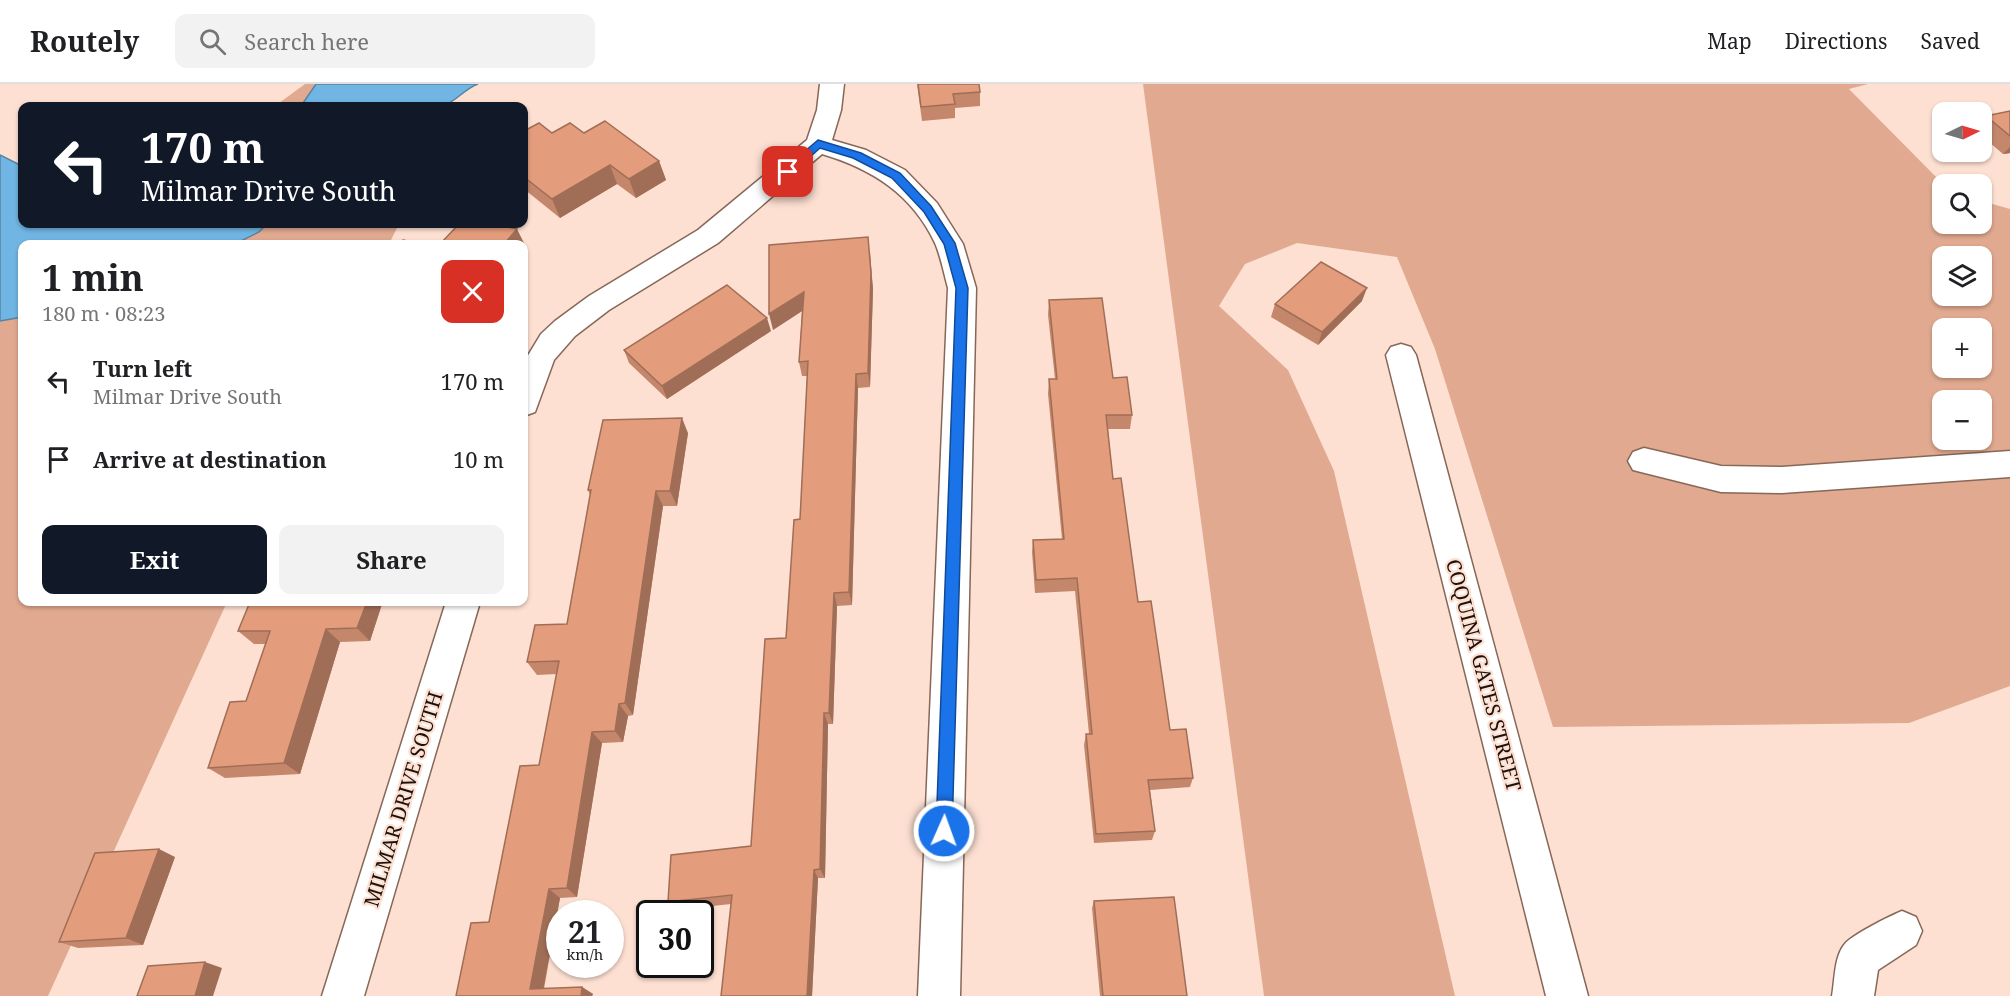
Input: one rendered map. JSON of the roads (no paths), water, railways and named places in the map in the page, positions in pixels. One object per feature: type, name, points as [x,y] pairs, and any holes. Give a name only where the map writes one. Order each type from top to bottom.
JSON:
[{"type":"street","points":[[528,390],[534,370],[550,342],[586,313],[691,248],[731,220],[818,144],[829,110],[832,84]]},
{"type":"street","points":[[818,144],[857,156],[896,176],[928,209],[949,243],[962,288],[939,996]]},
{"type":"street","name":"COQUINA GATES STREET","points":[[1401,355],[1567,996]]},
{"type":"street","points":[[1644,461],[1721,478],[1782,480],[2010,464]]},
{"type":"street","name":"MILMAR DRIVE SOUTH","points":[[343,996],[462,606]]},
{"type":"street","points":[[1853,996],[1859,958],[1902,931]]},
{"type":"water","points":[[316,84],[478,84],[450,102],[304,102]]},
{"type":"water","points":[[0,155],[18,164],[18,228],[263,228],[243,240],[18,240],[18,318],[0,321]]}]
